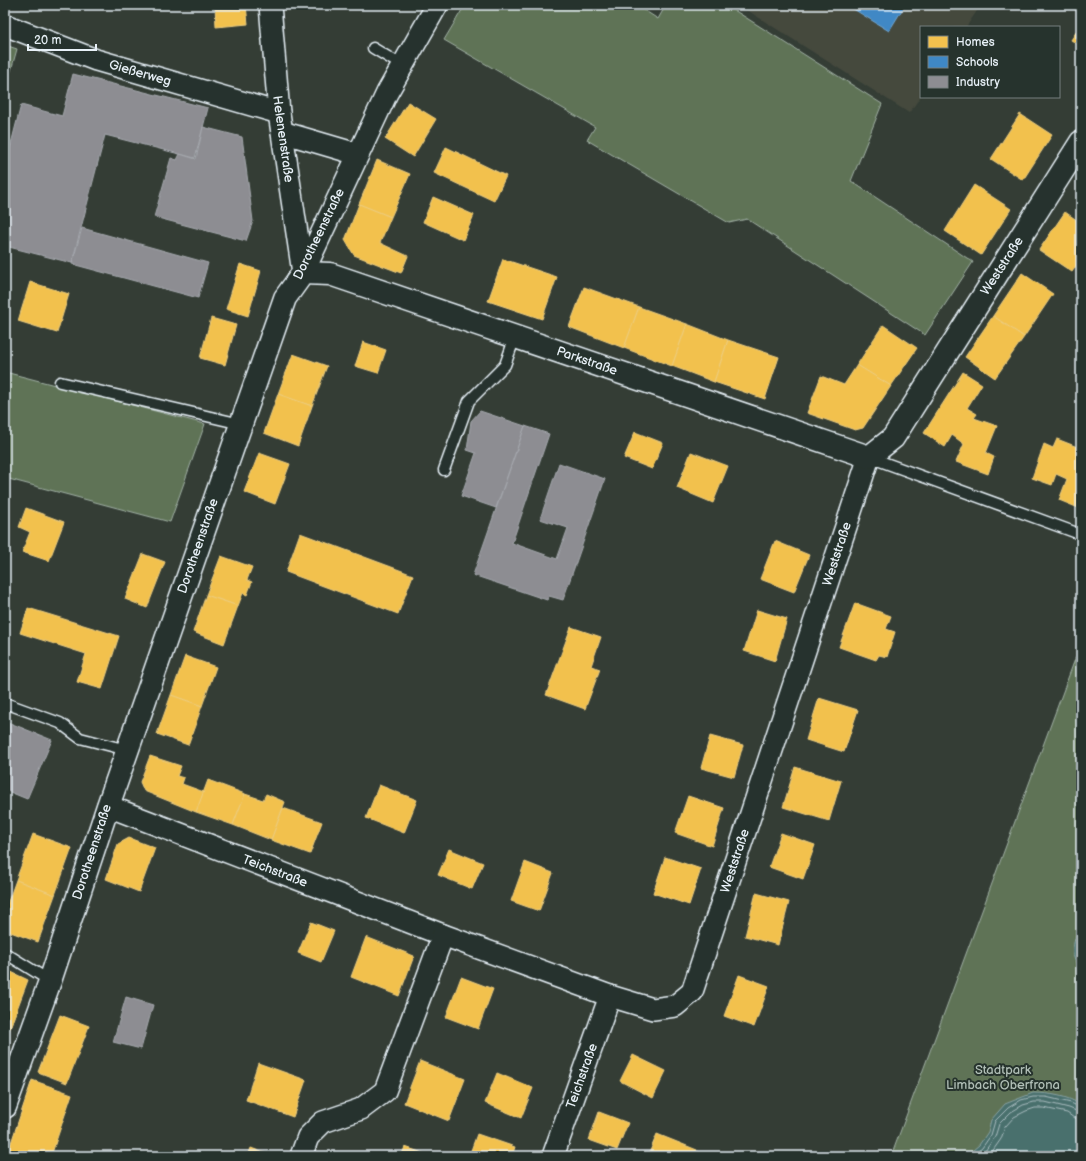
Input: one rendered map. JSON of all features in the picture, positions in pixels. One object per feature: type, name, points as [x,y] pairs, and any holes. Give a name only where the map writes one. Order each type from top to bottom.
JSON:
[{"type":"main road","name":"Weststraße","points":[[869,457],[893,438],[1081,142]]},
{"type":"main road","name":"Parkstraße","points":[[303,273],[330,274],[869,457]]},
{"type":"main road","name":"Dorotheenstraße","points":[[5,1107],[50,981],[127,750],[285,298],[303,273]]},
{"type":"street","name":"Helenenstraße","points":[[270,5],[280,123],[303,273]]},
{"type":"street","name":"Dorotheenstraße","points":[[303,273],[357,154],[387,93],[437,5]]},
{"type":"street","name":"Gießerweg","points":[[5,25],[96,60],[280,123],[357,154]]},
{"type":"street","name":"Weststraße","points":[[675,1006],[692,992],[869,457]]},
{"type":"street","name":"Teichstraße","points":[[108,806],[443,936],[610,996],[653,1009],[675,1006]]},
{"type":"street","points":[[301,1156],[308,1138],[323,1122],[361,1109],[385,1091],[443,936]]},
{"type":"street","name":"Teichstraße","points":[[553,1156],[610,996]]},
{"type":"lane","points":[[373,48],[403,66]]},
{"type":"lane","points":[[444,470],[469,401],[505,365],[515,337]]},
{"type":"lane","points":[[60,382],[241,424]]},
{"type":"lane","points":[[869,457],[1077,534]]},
{"type":"lane","points":[[5,703],[60,723],[80,738],[127,750]]},
{"type":"lane","points":[[5,953],[50,981]]},
{"type":"shaded area","points":[[739,5],[981,5],[967,26],[920,26],[920,97],[909,113]]},
{"type":"green space","points":[[465,5],[636,5],[658,19],[666,5],[726,5],[882,104],[851,181],[973,262],[925,335],[747,219],[729,223],[587,140],[595,127],[444,40]]},
{"type":"green space","points":[[5,45],[17,49],[5,92]]},
{"type":"green space","points":[[5,372],[205,424],[170,522],[5,478]]},
{"type":"green space","name":"Stadtpark Limbach Oberfrona","points":[[1081,643],[1081,1156],[891,1156],[892,1154]]},
{"type":"water","points":[[1081,925],[1081,968],[1074,958],[1073,947]]},
{"type":"water","points":[[1033,1093],[1070,1099],[1081,1105],[1081,1156],[966,1156],[979,1145],[988,1132],[991,1120],[1005,1104]]},
{"type":"building: Homes","points":[[215,5],[246,5],[248,24],[216,27]]},
{"type":"building: Homes","points":[[1081,5],[1081,13],[1077,11]]},
{"type":"building: Homes","points":[[1081,25],[1081,46],[1071,40]]},
{"type":"building: Homes","points":[[408,102],[436,119],[413,157],[385,139]]},
{"type":"building: Homes","points":[[1020,114],[1052,135],[1023,180],[991,159]]},
{"type":"building: Homes","points":[[446,147],[506,176],[494,201],[434,173]]},
{"type":"building: Homes","points":[[377,160],[410,174],[391,217],[359,204]]},
{"type":"building: Homes","points":[[974,185],[1011,209],[981,255],[945,231]]},
{"type":"building: Homes","points":[[433,197],[474,215],[463,240],[423,222]]},
{"type":"building: Homes","points":[[359,204],[391,217],[380,243],[408,256],[401,273],[354,255],[345,240]]},
{"type":"building: Homes","points":[[1065,212],[1081,223],[1081,259],[1072,272],[1039,250]]},
{"type":"building: Homes","points":[[503,259],[557,277],[542,319],[488,301]]},
{"type":"building: Homes","points":[[240,264],[261,271],[248,316],[226,309]]},
{"type":"building: Homes","points":[[1022,273],[1053,294],[1024,337],[993,316]]},
{"type":"building: Homes","points":[[30,282],[69,294],[57,333],[18,321]]},
{"type":"building: Homes","points":[[584,287],[639,307],[624,348],[569,327]]},
{"type":"building: Homes","points":[[639,307],[687,324],[672,366],[624,348]]},
{"type":"building: Homes","points":[[993,316],[1024,337],[995,378],[965,357]]},
{"type":"building: Homes","points":[[211,318],[236,325],[225,365],[200,358]]},
{"type":"building: Homes","points":[[687,324],[728,340],[714,382],[672,366]]},
{"type":"building: Homes","points":[[883,325],[917,348],[891,386],[857,365]]},
{"type":"building: Homes","points":[[728,340],[779,357],[765,399],[714,382]]},
{"type":"building: Homes","points":[[363,342],[386,350],[378,373],[355,366]]},
{"type":"building: Homes","points":[[293,354],[327,366],[312,406],[278,394]]},
{"type":"building: Homes","points":[[857,365],[891,386],[863,428],[855,430],[807,413],[821,376],[844,385]]},
{"type":"building: Homes","points":[[963,372],[982,384],[967,408],[977,414],[974,418],[997,426],[986,453],[994,457],[988,474],[956,462],[964,444],[952,435],[945,447],[924,433]]},
{"type":"building: Homes","points":[[278,394],[312,406],[298,446],[264,433]]},
{"type":"building: Homes","points":[[635,432],[663,443],[652,469],[624,458]]},
{"type":"building: Homes","points":[[1057,439],[1080,448],[1077,457],[1081,459],[1081,509],[1059,500],[1067,479],[1056,474],[1052,485],[1032,478],[1044,444],[1053,448]]},
{"type":"building: Homes","points":[[691,452],[728,466],[713,503],[677,488]]},
{"type":"building: Homes","points":[[259,453],[290,464],[275,504],[244,492]]},
{"type":"building: Homes","points":[[26,508],[64,522],[49,561],[22,552],[30,532],[19,527]]},
{"type":"building: Homes","points":[[300,533],[413,575],[398,614],[286,572]]},
{"type":"building: Homes","points":[[775,541],[809,555],[794,592],[760,579]]},
{"type":"building: Homes","points":[[143,554],[165,562],[147,608],[125,599]]},
{"type":"building: Homes","points":[[221,556],[252,567],[247,580],[252,582],[247,595],[243,593],[238,606],[206,595]]},
{"type":"building: Homes","points":[[206,595],[238,606],[224,644],[193,632]]},
{"type":"building: Homes","points":[[855,603],[891,616],[886,629],[895,632],[887,657],[879,655],[876,660],[839,647]]},
{"type":"building: Homes","points":[[28,608],[119,636],[102,689],[77,682],[86,654],[20,633]]},
{"type":"building: Homes","points":[[757,610],[787,619],[775,661],[744,651]]},
{"type":"building: Homes","points":[[571,627],[601,637],[591,666],[600,669],[585,709],[546,695]]},
{"type":"building: Homes","points":[[185,656],[216,667],[202,706],[171,695]]},
{"type":"building: Homes","points":[[171,695],[202,706],[188,745],[157,734]]},
{"type":"building: Homes","points":[[819,698],[858,710],[844,752],[806,740]]},
{"type":"building: Homes","points":[[710,736],[743,745],[734,777],[701,768]]},
{"type":"building: Homes","points":[[150,756],[181,766],[177,776],[184,778],[182,784],[204,792],[196,812],[144,791],[140,782]]},
{"type":"building: Homes","points":[[795,767],[841,781],[829,821],[783,807]]},
{"type":"building: Homes","points":[[208,780],[245,794],[233,825],[196,812]]},
{"type":"building: Homes","points":[[379,785],[417,800],[404,833],[366,818]]},
{"type":"building: Homes","points":[[245,794],[263,800],[266,794],[285,802],[271,840],[233,825]]},
{"type":"building: Homes","points":[[688,796],[724,808],[712,846],[675,833]]},
{"type":"building: Homes","points":[[283,808],[322,822],[310,854],[271,840]]},
{"type":"building: Homes","points":[[781,833],[815,845],[803,879],[769,867]]},
{"type":"building: Homes","points":[[33,834],[72,848],[55,895],[16,880]]},
{"type":"building: Homes","points":[[129,838],[155,848],[139,892],[106,879],[118,844]]},
{"type":"building: Homes","points":[[449,849],[483,863],[472,889],[438,875]]},
{"type":"building: Homes","points":[[665,857],[701,869],[689,905],[653,893]]},
{"type":"building: Homes","points":[[525,862],[553,873],[539,911],[511,901]]},
{"type":"building: Homes","points":[[16,880],[55,895],[38,942],[5,930],[5,910]]},
{"type":"building: Homes","points":[[756,893],[789,902],[778,945],[745,936]]},
{"type":"building: Homes","points":[[311,922],[334,931],[321,962],[298,953]]},
{"type":"building: Homes","points":[[366,937],[414,956],[399,996],[351,977]]},
{"type":"building: Homes","points":[[5,969],[28,980],[5,1041]]},
{"type":"building: Homes","points":[[739,975],[769,986],[754,1027],[724,1016]]},
{"type":"building: Homes","points":[[461,977],[493,989],[478,1029],[446,1017]]},
{"type":"building: Homes","points":[[60,1015],[89,1026],[67,1083],[38,1072]]},
{"type":"building: Homes","points":[[633,1055],[666,1071],[653,1098],[620,1081]]},
{"type":"building: Homes","points":[[420,1061],[465,1079],[449,1121],[404,1103]]},
{"type":"building: Homes","points":[[258,1063],[306,1080],[293,1117],[246,1100]]},
{"type":"building: Homes","points":[[497,1073],[533,1088],[521,1118],[485,1103]]},
{"type":"building: Homes","points":[[32,1080],[72,1094],[51,1156],[19,1156],[8,1152]]},
{"type":"building: Homes","points":[[599,1112],[628,1123],[617,1150],[589,1140]]},
{"type":"building: Homes","points":[[477,1134],[515,1147],[512,1156],[469,1156]]},
{"type":"building: Homes","points":[[657,1134],[697,1150],[694,1156],[648,1156]]},
{"type":"building: Homes","points":[[405,1147],[426,1154],[425,1156],[401,1156]]},
{"type":"building: Homes","points":[[251,1148],[272,1156],[248,1156]]},
{"type":"building: Schools","points":[[847,5],[905,5],[889,31]]},
{"type":"building: Industry","points":[[73,74],[208,108],[195,158],[105,135],[72,263],[5,246],[5,167],[21,105],[62,116]]},
{"type":"building: Industry","points":[[203,127],[242,137],[253,221],[246,241],[154,217],[171,158],[177,160],[180,154],[196,159]]},
{"type":"building: Industry","points":[[82,228],[208,263],[198,298],[72,264]]},
{"type":"building: Industry","points":[[480,411],[525,426],[496,508],[461,496],[476,453],[467,450],[471,421]]},
{"type":"building: Industry","points":[[525,426],[549,434],[512,543],[557,559],[568,528],[540,519],[559,463],[605,479],[563,600],[549,596],[547,600],[473,575]]},
{"type":"building: Industry","points":[[5,721],[52,740],[27,799],[5,790]]},
{"type":"building: Industry","points":[[126,997],[153,1005],[141,1049],[113,1042]]}]
